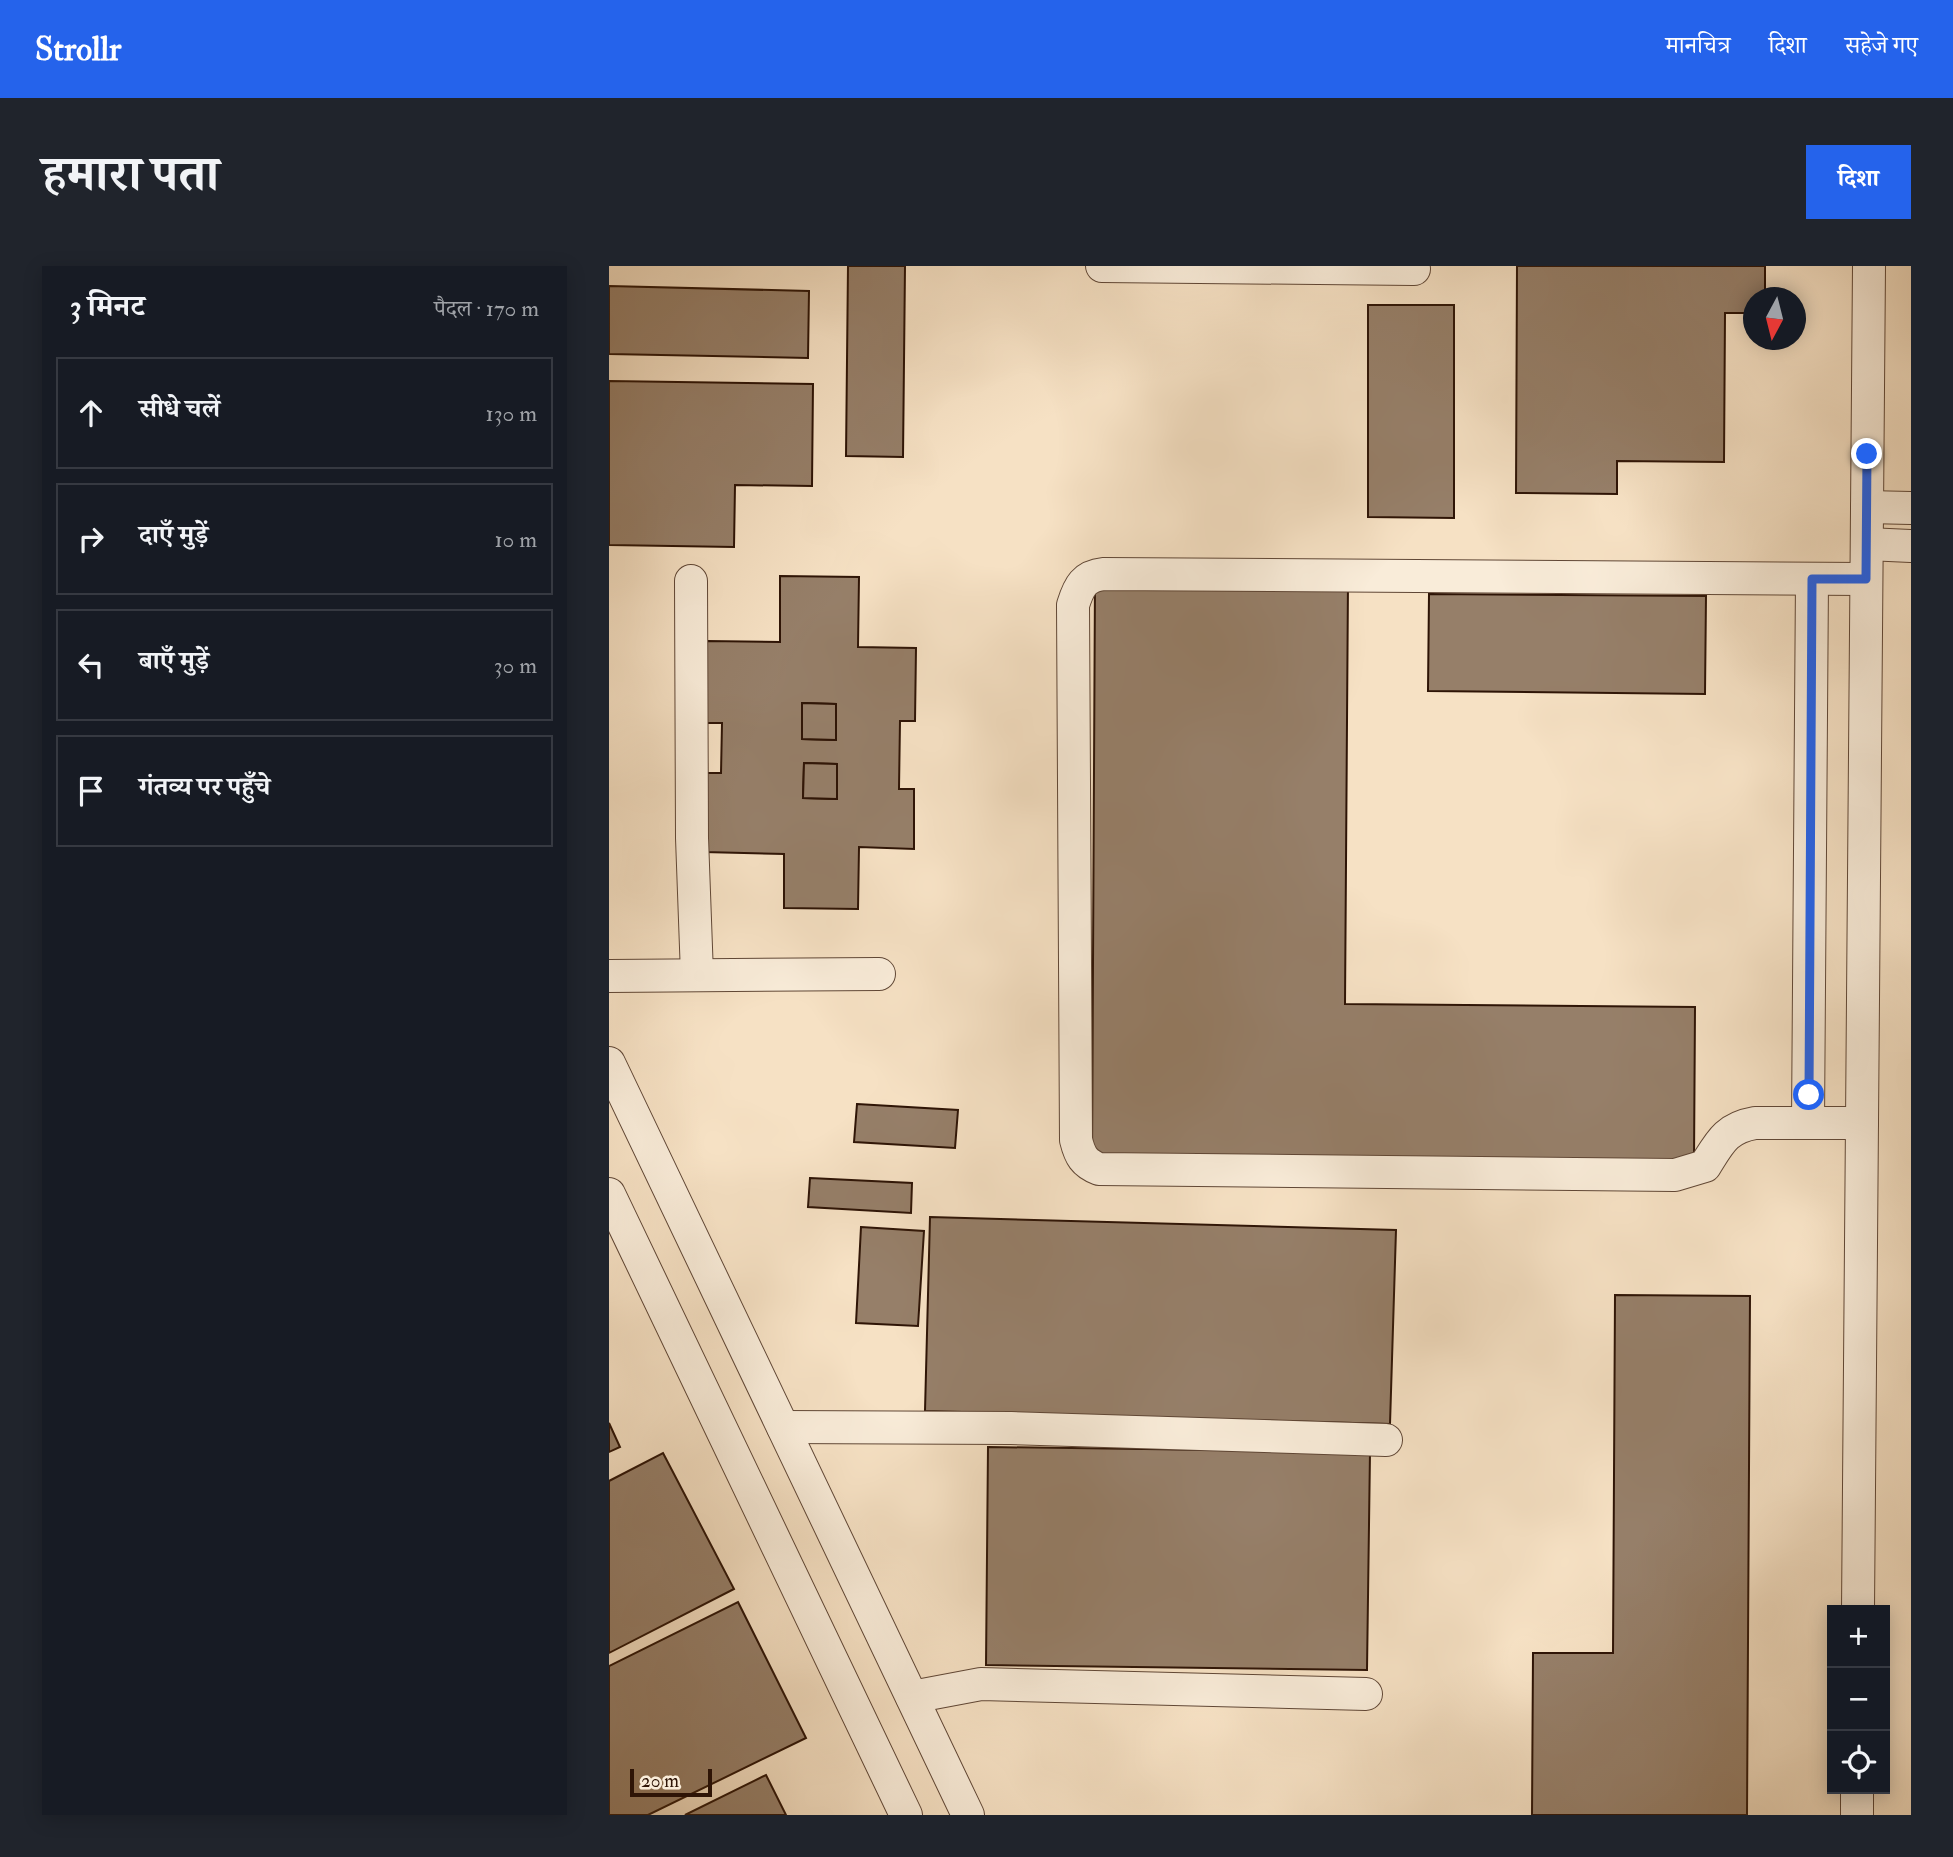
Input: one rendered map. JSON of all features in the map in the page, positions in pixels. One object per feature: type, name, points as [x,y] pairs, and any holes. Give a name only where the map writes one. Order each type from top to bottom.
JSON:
[{"type":"street","points":[[1102,266],[1413,269]]},
{"type":"street","points":[[1858,1605],[1868,266]]},
{"type":"street","points":[[1867,507],[1911,508]]},
{"type":"street","points":[[1867,544],[1911,546]]},
{"type":"street","points":[[1862,1123],[1755,1123],[1738,1126],[1720,1142],[1705,1166],[1691,1173],[1675,1175],[1099,1169],[1087,1165],[1076,1140],[1073,605],[1084,580],[1092,575],[1104,574],[1866,579]]},
{"type":"street","points":[[1808,1123],[1812,579]]},
{"type":"street","points":[[691,581],[692,838],[697,975]]},
{"type":"street","points":[[609,976],[880,974]]},
{"type":"street","points":[[609,1063],[968,1815]]},
{"type":"street","points":[[609,1194],[906,1815]]},
{"type":"street","points":[[783,1427],[1011,1428],[1386,1440]]},
{"type":"street","points":[[912,1697],[981,1684],[1366,1694]]},
{"type":"street","points":[[1857,1794],[1857,1815]]},
{"type":"building","points":[[848,266],[905,266],[903,457],[846,456]]},
{"type":"building","points":[[1517,266],[1765,266],[1765,287],[1743,287],[1743,313],[1725,313],[1724,462],[1617,461],[1617,494],[1516,493]]},
{"type":"building","points":[[609,286],[809,291],[808,358],[609,354]]},
{"type":"building","points":[[1368,305],[1454,305],[1454,518],[1368,517]]},
{"type":"building","points":[[609,381],[813,384],[812,486],[735,485],[734,547],[609,545]]},
{"type":"building","points":[[780,576],[859,577],[858,647],[916,648],[915,721],[900,721],[899,789],[914,789],[914,849],[859,847],[858,909],[784,908],[784,854],[704,852],[705,773],[721,773],[722,723],[706,723],[707,641],[780,642]],"holes":[[[802,703],[836,704],[836,740],[802,739]],[[804,763],[837,764],[837,799],[803,798]]]},
{"type":"building","points":[[1095,579],[1348,581],[1345,1004],[1695,1007],[1694,1161],[1092,1156]]},
{"type":"building","points":[[1429,594],[1706,596],[1705,694],[1428,691]]},
{"type":"building","points":[[802,703],[836,704],[836,740],[802,739]]},
{"type":"building","points":[[804,763],[837,764],[837,799],[803,798]]},
{"type":"building","points":[[857,1104],[958,1110],[955,1148],[854,1142]]},
{"type":"building","points":[[810,1178],[912,1183],[911,1213],[808,1207]]},
{"type":"building","points":[[930,1217],[1396,1230],[1390,1424],[925,1411]]},
{"type":"building","points":[[861,1227],[924,1231],[918,1326],[856,1323]]},
{"type":"building","points":[[1615,1295],[1750,1296],[1747,1815],[1532,1815],[1533,1653],[1613,1653]]},
{"type":"building","points":[[609,1423],[620,1447],[609,1452]]},
{"type":"building","points":[[988,1447],[1370,1452],[1367,1670],[986,1665]]},
{"type":"building","points":[[663,1453],[734,1589],[609,1653],[609,1481]]},
{"type":"building","points":[[738,1602],[806,1738],[648,1815],[609,1815],[609,1666]]},
{"type":"building","points":[[766,1775],[786,1815],[685,1815]]},
{"type":"route","points":[[1809,1095],[1812,579],[1866,579],[1867,454]]}]
